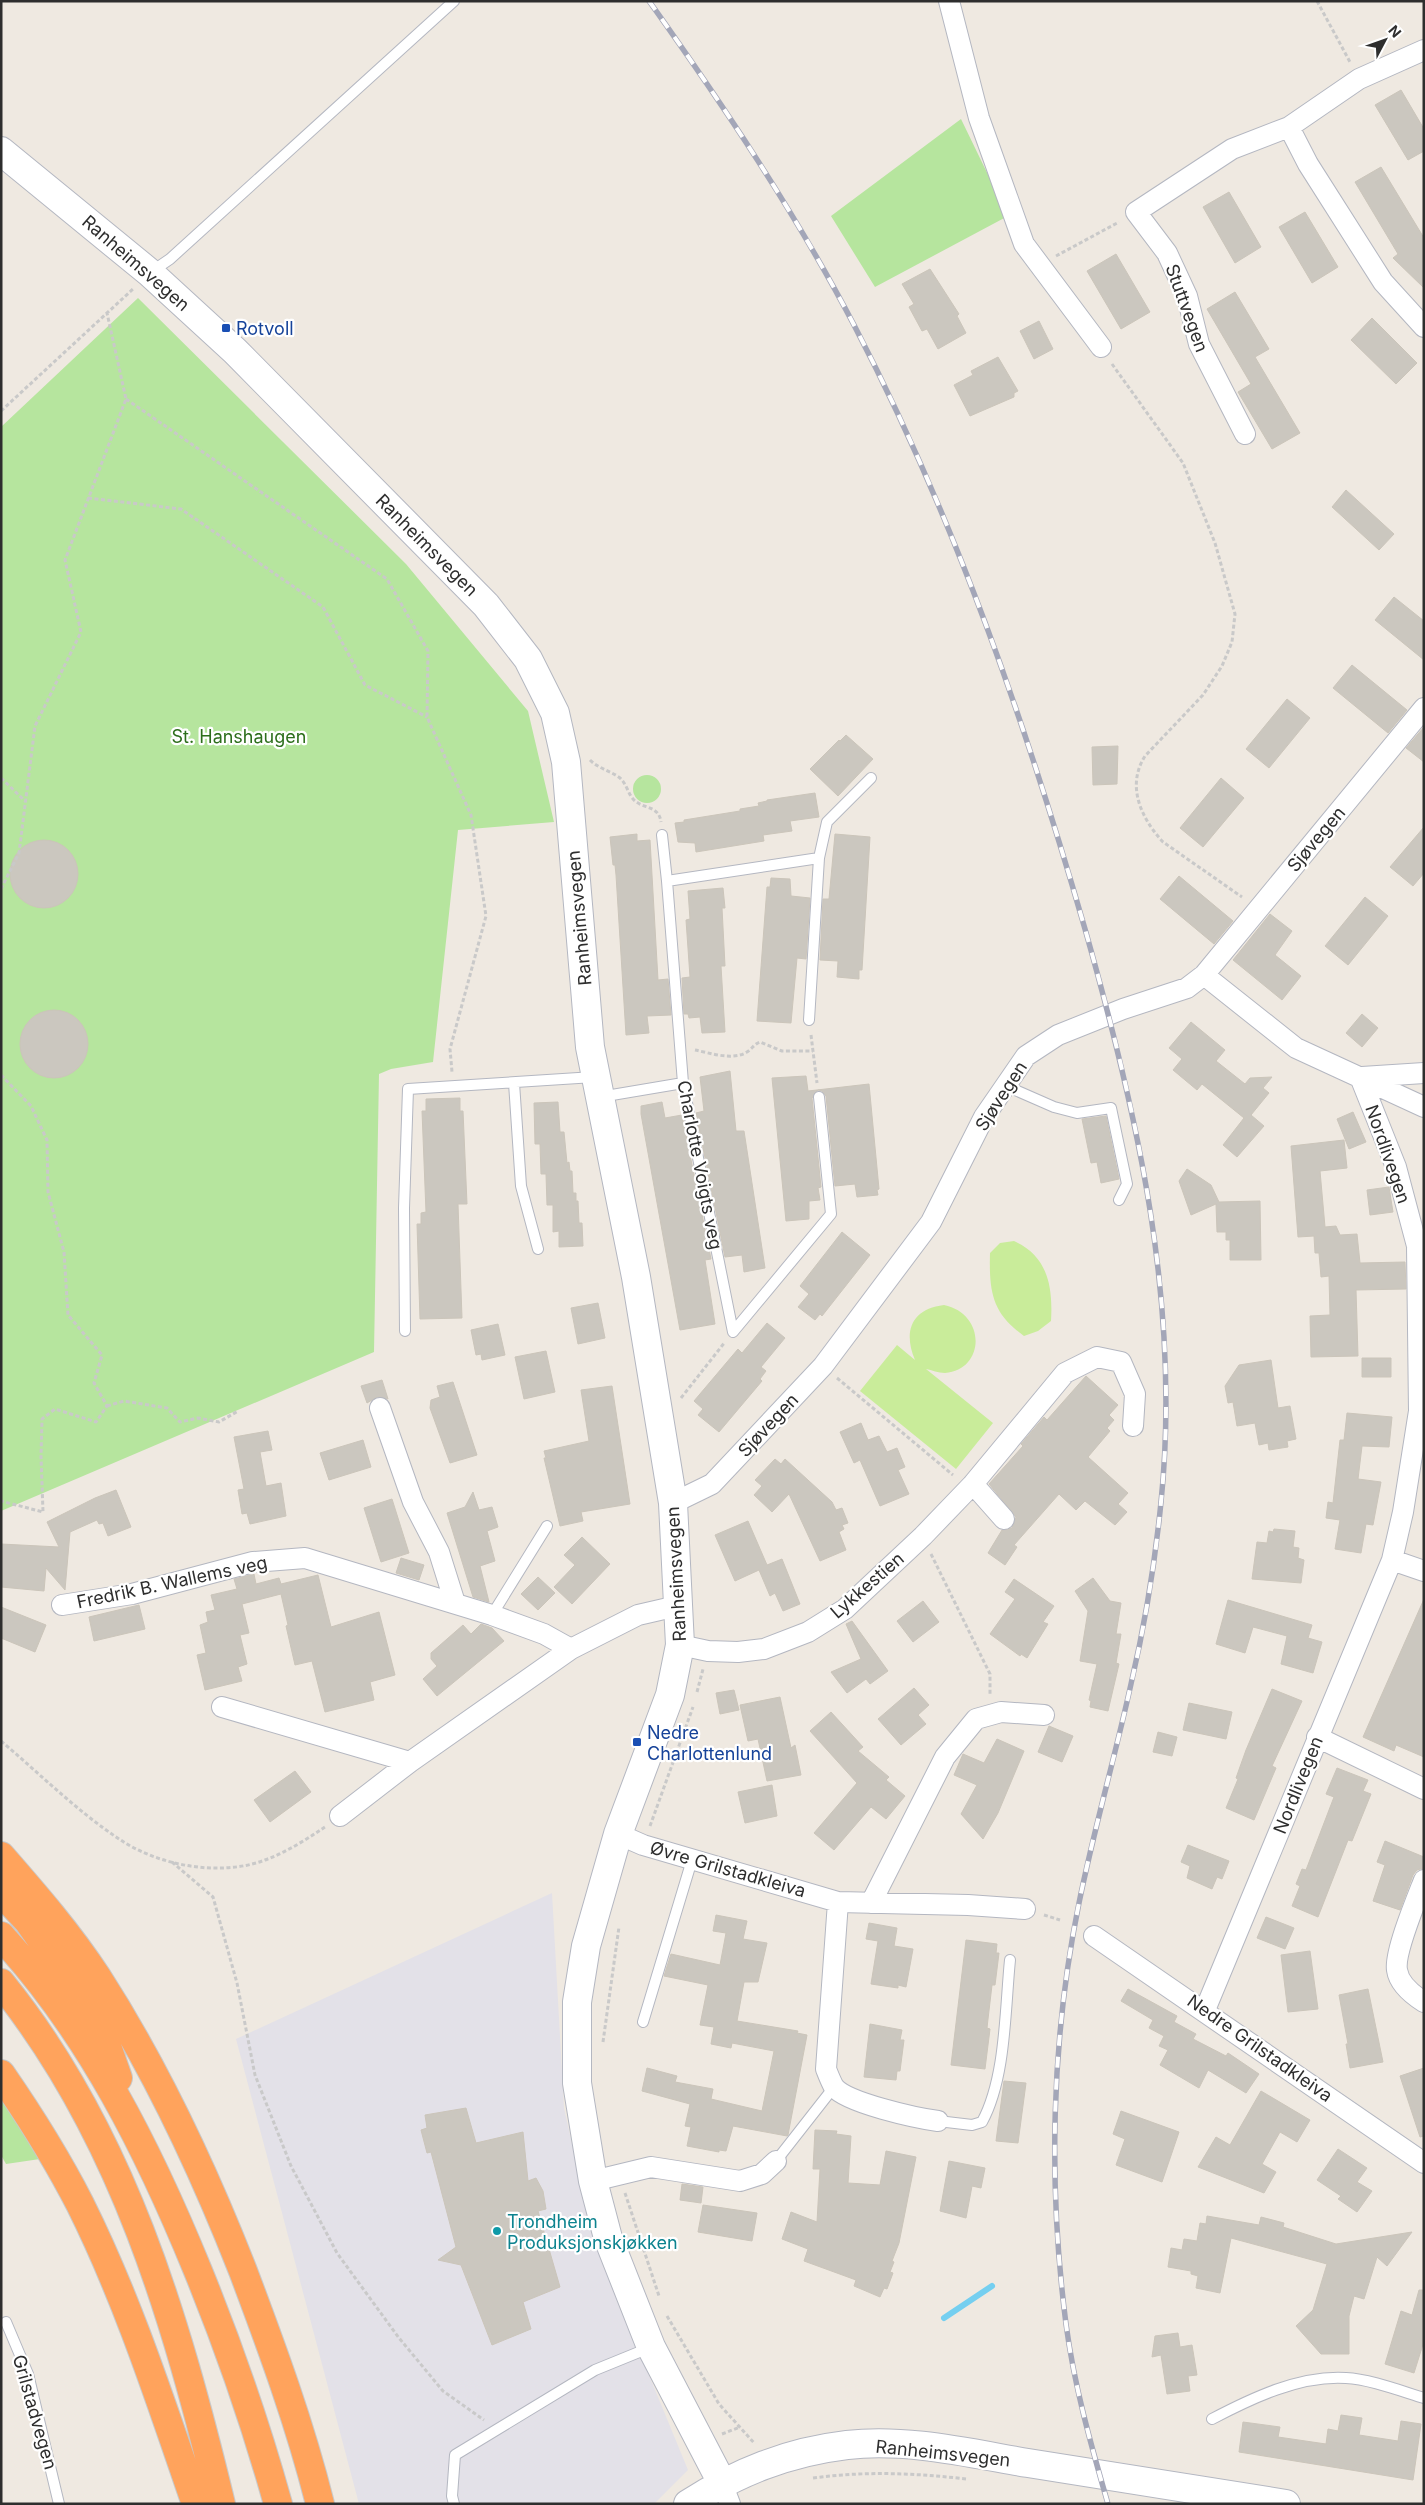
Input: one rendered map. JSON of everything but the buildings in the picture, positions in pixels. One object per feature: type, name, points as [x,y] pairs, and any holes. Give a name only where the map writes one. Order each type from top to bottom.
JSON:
[{"type":"highway","points":[[1,1856],[47,1909],[96,1976],[139,2045],[176,2116],[198,2161],[264,2327],[295,2415],[320,2504]]},
{"type":"highway","points":[[1,1892],[28,1921],[98,2020],[137,2136]]},
{"type":"highway","points":[[1,1936],[54,2002],[77,2035],[99,2068],[137,2136],[179,2224],[226,2342],[278,2504]]},
{"type":"highway","points":[[1,1983],[30,2018],[72,2084],[102,2141],[126,2196],[152,2260],[175,2330],[221,2504]]},
{"type":"highway","points":[[1,2074],[52,2153],[80,2203],[107,2262],[132,2324],[196,2504]]},
{"type":"street","points":[[949,1],[980,118],[1024,244],[1101,347]]},
{"type":"street","points":[[1136,212],[1232,149],[1288,127],[1359,79],[1424,50]]},
{"type":"street","points":[[1288,127],[1308,164],[1383,282],[1424,327]]},
{"type":"street","name":"Ranheimsvegen","points":[[1,151],[150,273],[235,351],[486,605],[528,659],[555,713],[563,749],[597,1087],[636,1277],[674,1502],[680,1645],[670,1695],[618,1834],[586,1946],[577,2002],[577,2083],[606,2178],[608,2238],[651,2348],[726,2493],[763,2464],[797,2454],[849,2445],[913,2446],[1286,2504]]},
{"type":"street","name":"Stuttvegen","points":[[1136,212],[1167,253],[1187,296],[1198,344],[1245,434]]},
{"type":"street","name":"Sjøvegen","points":[[674,1502],[712,1484],[823,1366],[931,1222],[984,1117],[1026,1056],[1058,1035],[1123,1009],[1187,988],[1204,975],[1257,908],[1424,708]]},
{"type":"street","points":[[1204,975],[1296,1048],[1424,1108]]},
{"type":"street","points":[[1360,1077],[1424,1073]]},
{"type":"street","name":"Nordlivegen","points":[[1205,2010],[1392,1560],[1405,1503],[1421,1384],[1417,1246],[1396,1167],[1360,1077]]},
{"type":"street","name":"Lykkestien","points":[[680,1645],[708,1651],[738,1652],[764,1649],[808,1632],[845,1609],[923,1536],[971,1486],[1066,1373],[1097,1357],[1121,1362],[1135,1394],[1133,1426]]},
{"type":"street","points":[[380,1408],[413,1502],[439,1552],[454,1603]]},
{"type":"street","points":[[971,1486],[1004,1519]]},
{"type":"street","name":"Fredrik B. Wallems veg","points":[[62,1606],[132,1594],[253,1562],[297,1558],[328,1564],[492,1615],[544,1634],[571,1649]]},
{"type":"street","points":[[1392,1560],[1424,1571]]},
{"type":"street","points":[[340,1816],[410,1762],[571,1649],[638,1615],[677,1606]]},
{"type":"street","points":[[222,1707],[410,1762]]},
{"type":"street","points":[[871,1903],[945,1757],[976,1719],[1001,1712],[1044,1715]]},
{"type":"street","points":[[1317,1738],[1424,1789]]},
{"type":"street","name":"Øvre Grilstadkleiva","points":[[618,1834],[643,1846],[838,1902],[968,1905],[1025,1909]]},
{"type":"street","points":[[1424,1880],[1400,1950],[1397,1970],[1409,1991],[1424,2002]]},
{"type":"street","points":[[838,1902],[826,2069],[834,2087],[846,2095],[861,2101],[911,2117],[938,2121]]},
{"type":"street","name":"Nedre Grilstadkleiva","points":[[1094,1936],[1205,2010],[1424,2163]]},
{"type":"street","points":[[606,2178],[652,2167],[740,2181],[762,2174],[776,2162]]},
{"type":"street","points":[[688,2504],[726,2493]]},
{"type":"lane","points":[[150,273],[170,259],[454,1]]},
{"type":"lane","points":[[809,1020],[819,858],[827,822],[870,778]]},
{"type":"lane","name":"Charlotte Voigts veg","points":[[662,835],[683,1083],[733,1332]]},
{"type":"lane","points":[[667,881],[819,858]]},
{"type":"lane","points":[[514,1083],[521,1186],[538,1249]]},
{"type":"lane","points":[[404,1331],[404,1208],[408,1089],[514,1083],[597,1087],[683,1083]]},
{"type":"lane","points":[[1006,1086],[1054,1107],[1077,1113],[1111,1108],[1127,1184],[1118,1200]]},
{"type":"lane","points":[[733,1332],[831,1214],[819,1097]]},
{"type":"lane","points":[[492,1615],[547,1526]]},
{"type":"lane","points":[[643,2022],[692,1860]]},
{"type":"lane","points":[[938,2121],[972,2125],[982,2122],[991,2105],[1000,2056],[1010,1960]]},
{"type":"lane","points":[[776,2162],[834,2087]]},
{"type":"lane","name":"Grilstadvegen","points":[[6,2322],[28,2374],[59,2504]]},
{"type":"lane","points":[[454,2504],[452,2496],[455,2455],[595,2370],[651,2348]]},
{"type":"lane","points":[[1212,2419],[1262,2396],[1300,2383],[1328,2377],[1348,2378],[1424,2398]]},
{"type":"path","points":[[1317,1],[1359,79]]},
{"type":"path","points":[[1040,264],[1136,212]]},
{"type":"path","points":[[1,412],[150,273]]},
{"type":"path","points":[[1,889],[19,852],[35,726],[81,632],[65,560],[126,399],[107,314]]},
{"type":"path","points":[[1101,347],[1183,463],[1215,543],[1235,614],[1232,642],[1222,666],[1203,695],[1145,756],[1140,764],[1136,784],[1139,806],[1153,830],[1163,842],[1257,908]]},
{"type":"path","points":[[126,399],[387,579],[428,651],[427,717],[472,815],[486,916],[450,1049],[452,1086]]},
{"type":"path","points":[[88,498],[181,509],[323,607],[365,686],[427,717]]},
{"type":"path","points":[[563,749],[579,747],[599,768],[619,777],[636,801],[658,813],[661,819],[662,835]]},
{"type":"path","points":[[1,778],[26,801]]},
{"type":"path","points":[[809,1020],[819,1097]]},
{"type":"path","points":[[681,1050],[696,1050],[722,1056],[746,1053],[760,1042],[782,1050],[813,1051]]},
{"type":"path","points":[[1,1075],[31,1106],[47,1140],[48,1192],[64,1252],[68,1315],[102,1355],[94,1383],[107,1406]]},
{"type":"path","points":[[662,1429],[678,1415],[682,1395],[733,1332]]},
{"type":"path","points":[[823,1366],[971,1486]]},
{"type":"path","points":[[1,1501],[43,1512],[42,1419],[55,1409],[96,1422],[107,1406],[124,1401],[167,1408],[180,1422],[198,1418],[219,1422],[238,1410]]},
{"type":"path","points":[[923,1536],[990,1674],[990,1715]]},
{"type":"path","points":[[697,1694],[708,1651]]},
{"type":"path","points":[[643,1846],[690,1722],[694,1703]]},
{"type":"path","points":[[1,1742],[120,1840],[147,1854],[172,1862],[223,1868],[264,1860],[305,1840],[340,1816]]},
{"type":"path","points":[[172,1862],[212,1897],[237,1983],[255,2075],[291,2166],[337,2253],[399,2338],[443,2390],[497,2430]]},
{"type":"path","points":[[602,2051],[620,1919]]},
{"type":"path","points":[[606,2178],[662,2303]]},
{"type":"path","points":[[664,2312],[719,2404],[757,2446],[763,2464]]},
{"type":"path","points":[[803,2480],[864,2472],[904,2472],[971,2479]]},
{"type":"shaded area","points":[[552,1893],[564,2108],[593,2239],[688,2470],[654,2504],[359,2504],[236,2039]]},
{"type":"green space","points":[[961,119],[1008,216],[875,287],[831,216]]},
{"type":"green space","name":"St. Hanshaugen","points":[[138,298],[406,564],[528,711],[554,822],[458,830],[433,1062],[391,1069],[379,1074],[374,1352],[1,1511],[1,427]]},
{"type":"green space","points":[[647,775],[657,779],[661,789],[657,799],[647,803],[637,799],[633,789],[637,779]]},
{"type":"green space","points":[[1014,1241],[1025,1247],[1041,1264],[1046,1274],[1051,1296],[1051,1321],[1038,1331],[1024,1336],[1005,1319],[999,1310],[990,1279],[990,1253],[1000,1243]]},
{"type":"green space","points":[[944,1305],[958,1310],[968,1319],[974,1330],[976,1341],[974,1353],[968,1362],[958,1370],[940,1373],[926,1369],[993,1423],[956,1469],[860,1391],[897,1345],[915,1360],[910,1340],[910,1331],[913,1324],[924,1311]]},
{"type":"green space","points":[[1,2096],[40,2159],[6,2164],[1,2155]]},
{"type":"waterway","points":[[944,2318],[992,2286]]},
{"type":"railway","points":[[649,1],[731,119],[807,241],[854,325],[924,471],[984,621],[1038,774],[1085,929],[1122,1070],[1138,1141],[1160,1284],[1165,1356],[1166,1429],[1161,1502],[1153,1571],[1141,1639],[1079,1903],[1063,2007],[1055,2113],[1056,2219],[1069,2347],[1089,2437],[1108,2504]]},
{"type":"place","name":"Rotvoll","points":[[226,328]]},
{"type":"place","name":"Nedre Charlottenlund","points":[[637,1742]]},
{"type":"place","name":"Trondheim Produksjonskjøkken","points":[[497,2231]]}]
